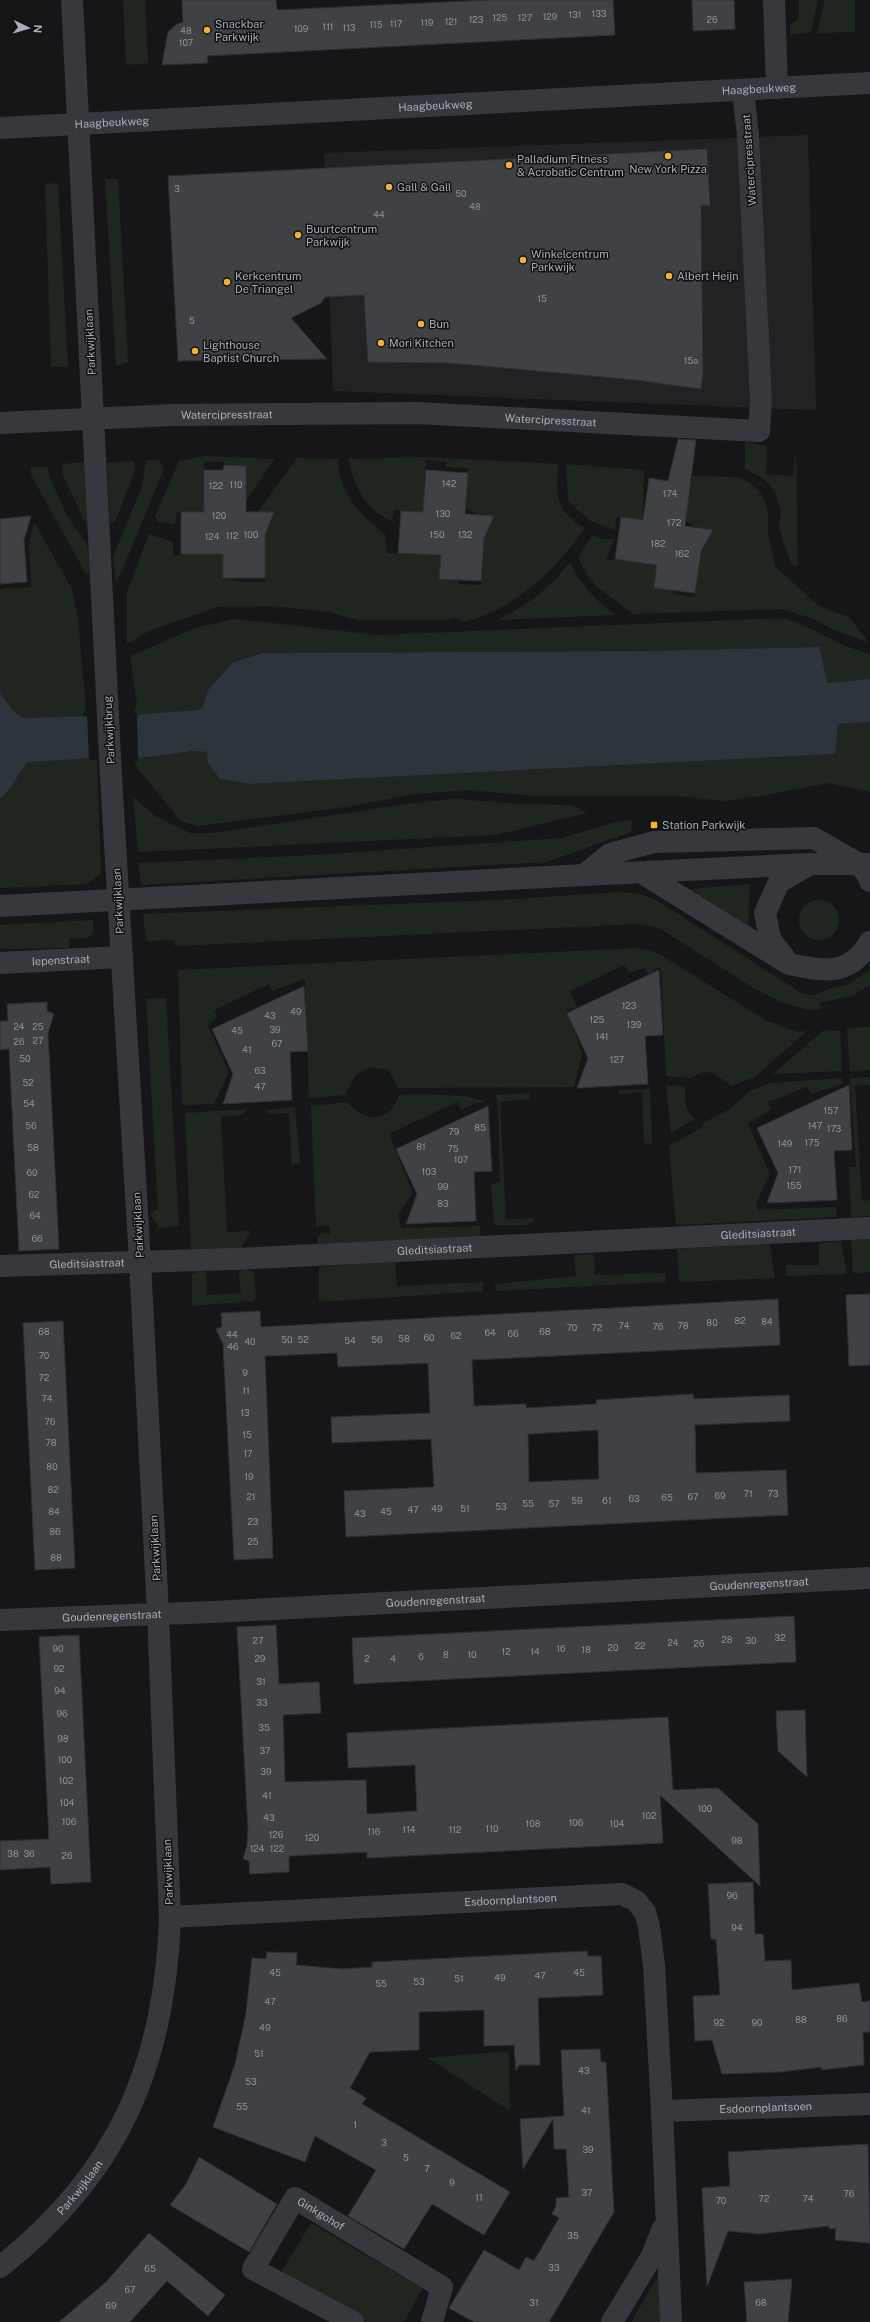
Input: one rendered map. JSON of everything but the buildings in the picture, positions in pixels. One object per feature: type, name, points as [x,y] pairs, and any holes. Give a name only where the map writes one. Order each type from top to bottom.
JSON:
[{"type":"street","name":"Parkwijklaan","points":[[72,0],[107,684]]},
{"type":"street","points":[[774,0],[777,88]]},
{"type":"street","name":"Haagbeukweg","points":[[0,128],[870,83]]},
{"type":"street","name":"Watercipresstraat","points":[[0,423],[174,415],[417,413],[759,431],[761,401],[750,169],[743,90]]},
{"type":"street","name":"Parkwijkbrug","points":[[107,684],[111,776]]},
{"type":"street","name":"Parkwijklaan","points":[[0,2267],[66,2207],[107,2153],[120,2130],[145,2070],[156,2034],[166,1986],[170,1917],[158,1613],[140,1262],[111,776]]},
{"type":"street","points":[[584,875],[610,854],[654,842],[814,838],[866,870]]},
{"type":"street","points":[[0,906],[810,864],[866,870]]},
{"type":"street","points":[[789,964],[770,939],[765,913],[779,882],[810,864]]},
{"type":"street","points":[[642,873],[789,964],[810,968],[835,970],[854,962],[870,942]]},
{"type":"street","name":"Iepenstraat","points":[[0,963],[122,958]]},
{"type":"street","name":"Gleditsiastraat","points":[[0,1266],[140,1262],[511,1247],[870,1228]]},
{"type":"street","name":"Goudenregenstraat","points":[[0,1620],[663,1590],[870,1578]]},
{"type":"street","name":"Esdoornplantsoen","points":[[170,1917],[622,1894],[636,1901],[645,1912],[649,1927],[654,1965],[671,2322]]},
{"type":"street","name":"Esdoornplantsoen","points":[[662,2111],[870,2104]]},
{"type":"street","name":"Ginkgohof","points":[[353,2322],[253,2269],[295,2198],[442,2287],[432,2322]]},
{"type":"street","name":"Esdoornplantsoen","points":[[612,2322],[652,2256],[666,2220]]},
{"type":"shaded area","points":[[123,0],[145,0],[148,63],[126,65]]},
{"type":"shaded area","points":[[799,0],[818,0],[811,32],[790,35],[790,25],[799,19]]},
{"type":"shaded area","points":[[825,0],[855,0],[855,32],[817,33]]},
{"type":"shaded area","points":[[808,135],[816,410],[333,391],[324,153]]},
{"type":"shaded area","points":[[105,179],[118,179],[128,362],[116,366]]},
{"type":"shaded area","points":[[58,183],[68,367],[51,367],[45,184]]},
{"type":"shaded area","points":[[745,442],[767,446],[766,474],[793,476],[796,452],[798,567],[792,565],[783,541],[779,525],[781,512],[774,490],[764,479],[745,469]]},
{"type":"shaded area","points":[[204,456],[274,459],[246,501],[246,466],[224,465],[224,462],[204,462],[204,512],[177,512],[175,524],[158,522],[155,516],[179,461]]},
{"type":"shaded area","points":[[426,457],[558,464],[557,485],[560,502],[568,515],[585,528],[561,559],[533,586],[501,608],[465,622],[457,618],[447,620],[359,620],[328,612],[272,606],[217,607],[149,631],[127,644],[127,592],[149,534],[173,542],[173,557],[181,554],[223,554],[223,578],[243,582],[265,582],[265,535],[274,513],[258,512],[297,458],[339,459],[339,470],[346,492],[360,511],[385,534],[387,553],[441,555],[439,579],[459,580],[459,584],[481,585],[484,538],[494,516],[479,515],[466,509],[468,468],[446,467],[446,462],[426,460],[423,512],[394,510],[392,521],[374,510],[362,496],[354,479],[348,459]]},
{"type":"shaded area","points":[[146,460],[159,460],[164,469],[116,585],[113,557],[142,486]]},
{"type":"shaded area","points":[[86,462],[87,527],[62,473],[63,464]]},
{"type":"shaded area","points":[[134,462],[135,471],[115,522],[110,524],[107,463]]},
{"type":"shaded area","points":[[566,464],[644,470],[643,520],[617,517],[615,530],[590,521],[568,501]]},
{"type":"shaded area","points":[[31,467],[47,467],[50,478],[66,514],[87,545],[91,571],[86,574],[31,475]]},
{"type":"shaded area","points":[[692,476],[738,477],[750,483],[759,491],[764,499],[768,513],[768,532],[775,566],[820,607],[849,617],[868,642],[833,630],[814,619],[781,609],[633,614],[597,587],[588,576],[578,558],[592,535],[603,539],[614,539],[606,561],[615,559],[657,565],[654,588],[673,590],[673,594],[695,597],[701,551],[713,530],[698,528],[685,521]]},
{"type":"shaded area","points":[[34,522],[72,589],[78,619],[86,708],[82,717],[22,718],[13,712],[0,693],[0,589],[31,587],[29,542]]},
{"type":"shaded area","points":[[570,562],[589,592],[616,615],[498,620],[518,609],[546,588]]},
{"type":"shaded area","points":[[784,618],[859,651],[870,654],[870,679],[827,683],[820,647],[640,651],[262,653],[232,663],[208,690],[202,708],[196,710],[132,715],[137,705],[130,656],[195,628],[235,619],[379,635]]},
{"type":"shaded area","points":[[820,647],[827,683],[870,679],[870,722],[838,724],[835,754],[251,784],[220,779],[208,763],[207,752],[193,751],[133,759],[97,758],[29,762],[24,766],[6,794],[0,798],[0,693],[13,711],[22,718],[132,715],[196,710],[202,708],[208,690],[232,663],[262,653],[640,651]]},
{"type":"shaded area","points":[[870,722],[870,792],[828,783],[767,795],[723,801],[677,796],[535,796],[468,790],[417,794],[339,808],[197,826],[181,821],[139,770],[133,759],[193,751],[207,752],[251,784],[835,754],[837,724]]},
{"type":"shaded area","points":[[97,758],[101,873],[88,884],[0,888],[0,798],[10,789],[28,762]]},
{"type":"shaded area","points":[[133,796],[155,816],[190,833],[214,833],[414,803],[455,799],[523,804],[571,805],[587,813],[495,835],[138,852]]},
{"type":"shaded area","points":[[632,820],[631,832],[547,862],[141,885],[138,863],[314,855],[562,838],[611,823]]},
{"type":"shaded area","points":[[750,884],[748,928],[689,889]]},
{"type":"shaded area","points":[[621,892],[641,894],[661,903],[803,994],[815,995],[831,988],[847,985],[870,970],[870,985],[852,996],[819,1003],[821,1009],[807,1010],[783,1003],[752,987],[659,928],[637,924],[175,946],[174,940],[146,941],[143,914],[498,900]]},
{"type":"shaded area","points":[[823,900],[830,903],[836,909],[839,920],[838,928],[830,937],[823,940],[815,940],[808,937],[800,928],[799,916],[802,909],[811,901]]},
{"type":"shaded area","points":[[93,920],[93,934],[87,938],[69,939],[69,948],[0,949],[0,925]]},
{"type":"shaded area","points":[[638,948],[649,950],[661,955],[767,1021],[797,1032],[807,1031],[755,1077],[732,1086],[713,1073],[703,1072],[690,1078],[666,1076],[661,968],[658,967],[649,975],[645,968],[629,973],[624,965],[570,991],[577,1008],[567,1009],[582,1054],[574,1087],[398,1088],[389,1070],[370,1067],[356,1075],[345,1095],[309,1098],[305,979],[272,991],[269,984],[214,1010],[217,1017],[208,1026],[229,1072],[214,1104],[182,1105],[178,970]]},
{"type":"shaded area","points":[[166,998],[179,1226],[159,1228],[150,1214],[158,1209],[146,999]]},
{"type":"shaded area","points":[[870,1027],[870,1070],[850,1071],[847,1028]]},
{"type":"shaded area","points":[[824,1030],[840,1031],[842,1071],[773,1074]]},
{"type":"shaded area","points":[[870,1077],[870,1085],[855,1086],[862,1201],[870,1200],[870,1216],[851,1217],[849,1167],[856,1167],[850,1078]]},
{"type":"shaded area","points":[[842,1078],[842,1084],[811,1094],[807,1087],[768,1102],[771,1109],[748,1124],[770,1174],[756,1203],[758,1210],[836,1207],[837,1217],[676,1225],[669,1146],[701,1128],[705,1122],[728,1110],[750,1091],[770,1083]]},
{"type":"shaded area","points":[[679,1085],[685,1088],[685,1101],[687,1109],[691,1116],[695,1119],[671,1133],[666,1086]]},
{"type":"shaded area","points":[[650,1089],[652,1144],[644,1143],[642,1092],[619,1094],[618,1090]]},
{"type":"shaded area","points":[[530,1093],[530,1099],[500,1102],[506,1219],[534,1218],[533,1222],[526,1225],[494,1225],[491,1185],[500,1181],[498,1105],[496,1095]]},
{"type":"shaded area","points":[[414,1094],[466,1096],[488,1102],[475,1103],[461,1110],[457,1102],[389,1134],[413,1193],[398,1215],[401,1228],[480,1226],[480,1237],[317,1244],[317,1236],[320,1236],[321,1233],[330,1234],[330,1226],[321,1225],[316,1228],[311,1106],[348,1102],[361,1114],[378,1117],[390,1111],[399,1096]]},
{"type":"shaded area","points":[[295,1107],[300,1162],[292,1166],[289,1113],[270,1114],[267,1110]]},
{"type":"shaded area","points":[[247,1109],[242,1115],[221,1117],[227,1232],[251,1231],[240,1249],[191,1251],[185,1113]]},
{"type":"shaded area","points":[[870,1239],[870,1272],[853,1273],[851,1240]]},
{"type":"shaded area","points":[[841,1241],[847,1274],[786,1276],[786,1265],[819,1265],[819,1243]]},
{"type":"shaded area","points":[[770,1244],[775,1278],[679,1282],[677,1249]]},
{"type":"shaded area","points":[[594,1254],[595,1275],[665,1273],[666,1282],[496,1291],[495,1284],[576,1276],[574,1255]]},
{"type":"shaded area","points":[[395,1261],[397,1286],[483,1282],[483,1291],[319,1302],[319,1267]]},
{"type":"shaded area","points":[[244,1269],[250,1270],[254,1273],[256,1297],[254,1301],[192,1306],[192,1274],[198,1271],[206,1272],[207,1295],[241,1293],[239,1273]]},
{"type":"shaded area","points":[[509,2051],[510,2111],[428,2058]]},
{"type":"shaded area","points":[[311,2223],[423,2288],[404,2322],[366,2322],[280,2274]]},
{"type":"shaded area","points":[[658,2276],[660,2322],[631,2322]]},
{"type":"pier","points":[[137,713],[138,761],[89,760],[87,714]]},
{"type":"place","name":"Snackbar Parkwijk","points":[[207,30]]},
{"type":"place","name":"New York Pizza","points":[[668,156]]},
{"type":"place","name":"Palladium Fitness & Acrobatic Centrum","points":[[509,165]]},
{"type":"place","name":"Gall & Gall","points":[[389,187]]},
{"type":"place","name":"Buurtcentrum Parkwijk","points":[[298,235]]},
{"type":"place","name":"Winkelcentrum Parkwijk","points":[[523,260]]},
{"type":"place","name":"Albert Heijn","points":[[669,276]]},
{"type":"place","name":"Kerkcentrum De Triangel","points":[[227,282]]},
{"type":"place","name":"Bun","points":[[421,324]]},
{"type":"place","name":"Mori Kitchen","points":[[381,343]]},
{"type":"place","name":"Lighthouse Baptist Church","points":[[195,351]]},
{"type":"place","name":"Station Parkwijk","points":[[654,825]]}]
